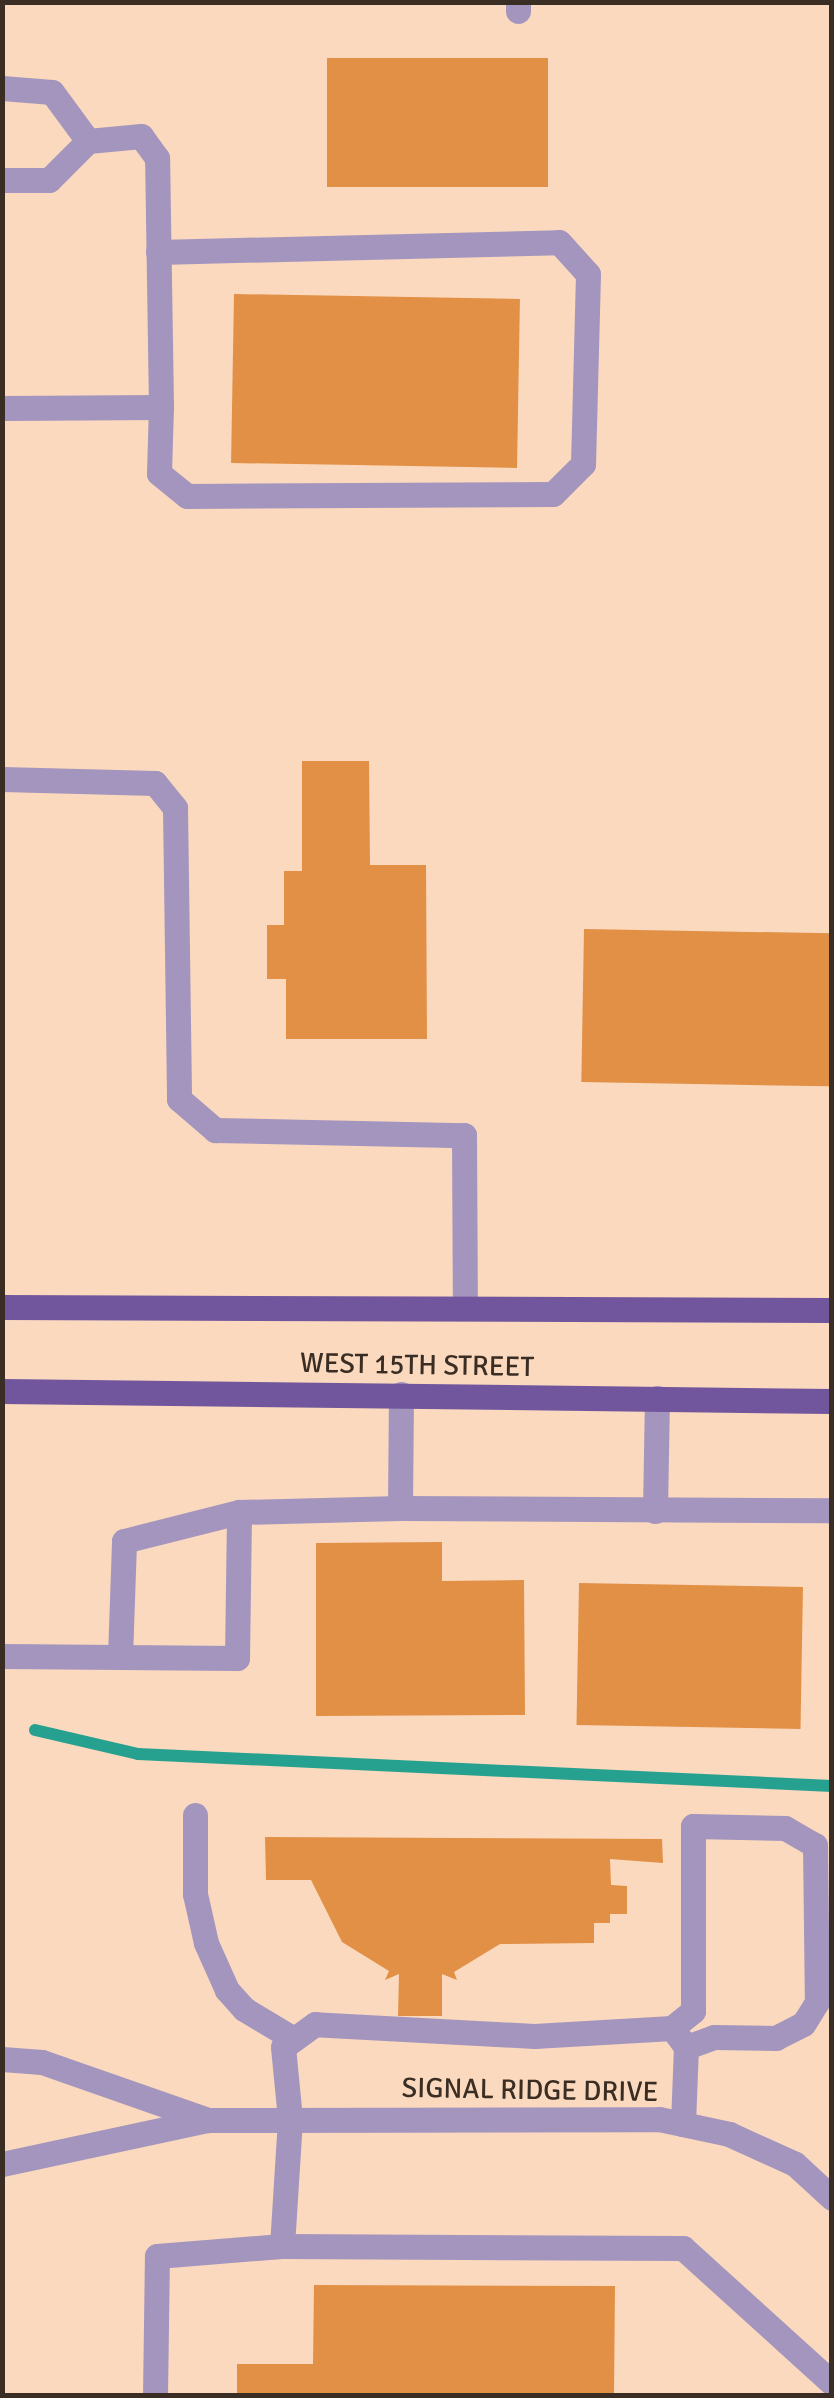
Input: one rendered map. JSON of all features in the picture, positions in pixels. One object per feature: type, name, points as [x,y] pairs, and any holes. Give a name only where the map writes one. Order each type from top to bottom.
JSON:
[{"type":"main road","name":"WEST 15TH STREET","points":[[2,1306],[832,1310]]},
{"type":"main road","name":"WEST 15TH STREET","points":[[2,1391],[832,1401]]},
{"type":"street","points":[[2,88],[52,92],[88,140]]},
{"type":"street","points":[[2,180],[49,180],[88,140],[140,136],[156,158],[160,473],[187,496],[553,494],[583,464],[588,274],[559,242],[158,252]]},
{"type":"street","points":[[2,408],[161,407]]},
{"type":"street","points":[[2,779],[155,783],[175,808],[179,1100],[215,1130],[464,1136],[466,1306]]},
{"type":"street","points":[[400,1394],[400,1508]]},
{"type":"street","points":[[655,1511],[657,1398]]},
{"type":"street","points":[[120,1657],[124,1540],[239,1512],[400,1508],[832,1510]]},
{"type":"street","points":[[2,1656],[237,1658],[239,1512]]},
{"type":"street","points":[[196,1815],[196,1894],[206,1943],[227,1990],[244,2009],[294,2039]]},
{"type":"street","points":[[282,2246],[290,2119],[283,2047],[315,2024],[534,2036],[679,2038],[776,2038],[802,2024],[817,2002],[816,1844],[785,1828],[693,1826],[694,2010],[679,2038],[684,2124]]},
{"type":"street","name":"SIGNAL RIDGE DRIVE","points":[[2,2059],[42,2062],[208,2120]]},
{"type":"street","name":"SIGNAL RIDGE DRIVE","points":[[2,2164],[208,2120],[659,2119],[730,2134],[795,2164],[832,2198]]},
{"type":"street","points":[[155,2396],[157,2256],[282,2246],[683,2248],[832,2383]]},
{"type":"building","points":[[327,58],[548,58],[548,187],[327,187]]},
{"type":"building","points":[[234,294],[520,299],[517,468],[231,463]]},
{"type":"building","points":[[302,761],[369,761],[370,865],[426,865],[427,1039],[286,1039],[286,979],[267,979],[267,925],[284,925],[284,871],[302,871]]},
{"type":"building","points":[[584,929],[832,933],[829,1086],[581,1082]]},
{"type":"building","points":[[442,1542],[442,1581],[524,1580],[525,1715],[316,1716],[316,1543]]},
{"type":"building","points":[[579,1583],[803,1587],[800,1729],[577,1725]]},
{"type":"building","points":[[265,1837],[662,1839],[663,1863],[610,1859],[611,1885],[627,1886],[627,1914],[610,1914],[610,1923],[594,1923],[594,1943],[500,1944],[454,1972],[457,1980],[442,1974],[442,2016],[398,2016],[399,1974],[385,1980],[389,1971],[342,1942],[311,1880],[266,1880]]},
{"type":"building","points":[[314,2285],[615,2286],[614,2396],[237,2396],[237,2364],[313,2364]]},
{"type":"waterway","points":[[35,1730],[138,1754],[832,1786]]}]
